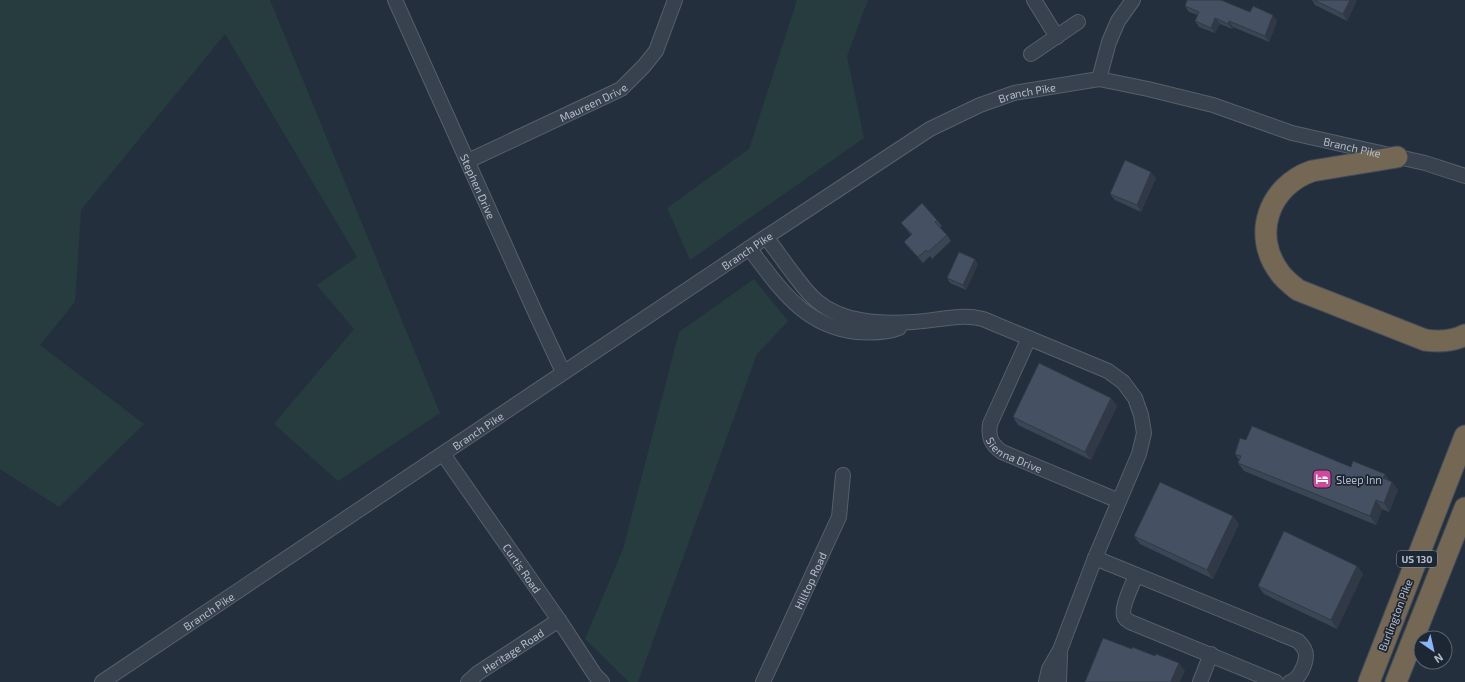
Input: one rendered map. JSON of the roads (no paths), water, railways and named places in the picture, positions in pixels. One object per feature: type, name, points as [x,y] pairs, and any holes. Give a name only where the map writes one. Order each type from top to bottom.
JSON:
[{"type":"highway","points":[[1397,157],[1312,171],[1300,175],[1288,183],[1272,204],[1268,218],[1265,231],[1266,243],[1270,254],[1280,273],[1298,290],[1425,340],[1440,342],[1456,339],[1465,335]]},
{"type":"highway","name":"Burlington Pike","points":[[1369,682],[1465,436]]},
{"type":"highway","name":"US 130","points":[[1396,682],[1465,508]]},
{"type":"street","name":"Stephen Drive","points":[[395,0],[563,372]]},
{"type":"street","name":"Maureen Drive","points":[[468,161],[621,89],[644,66],[656,51],[674,0]]},
{"type":"street","points":[[1034,0],[1057,37]]},
{"type":"street","points":[[1099,79],[1109,42],[1118,21],[1133,0]]},
{"type":"street","points":[[1031,54],[1078,22]]},
{"type":"street","name":"Branch Pike","points":[[102,682],[563,372],[930,129],[980,105],[1014,93],[1099,79],[1213,105],[1292,133],[1397,157],[1465,176]]},
{"type":"street","points":[[766,237],[806,290],[817,302],[831,310],[861,320],[914,322],[954,316],[983,319],[1108,371],[1123,382],[1135,398],[1141,415],[1144,433],[1139,454],[1095,558],[1060,650],[1049,669],[1046,682]]},
{"type":"street","points":[[749,248],[782,291],[792,301],[814,318],[829,326],[847,331],[870,333],[894,330],[914,322]]},
{"type":"street","name":"Sienna Drive","points":[[1029,338],[990,424],[990,440],[1002,452],[1119,501]]},
{"type":"street","name":"Curtis Road","points":[[443,454],[559,620],[595,675],[602,682]]},
{"type":"street","name":"Hilltop Road","points":[[763,682],[839,517],[843,475]]},
{"type":"street","points":[[1095,558],[1298,641],[1304,647],[1306,655],[1304,665],[1299,674],[1293,681],[1290,682]]},
{"type":"street","points":[[1136,575],[1125,604],[1123,612],[1124,618],[1130,622],[1276,682]]},
{"type":"street","name":"Heritage Road","points":[[468,682],[478,673],[559,620]]},
{"type":"street","points":[[1059,682],[1060,650]]},
{"type":"street","points":[[1200,682],[1211,654]]},
{"type":"place","name":"Sleep Inn","points":[[1322,479]]}]
